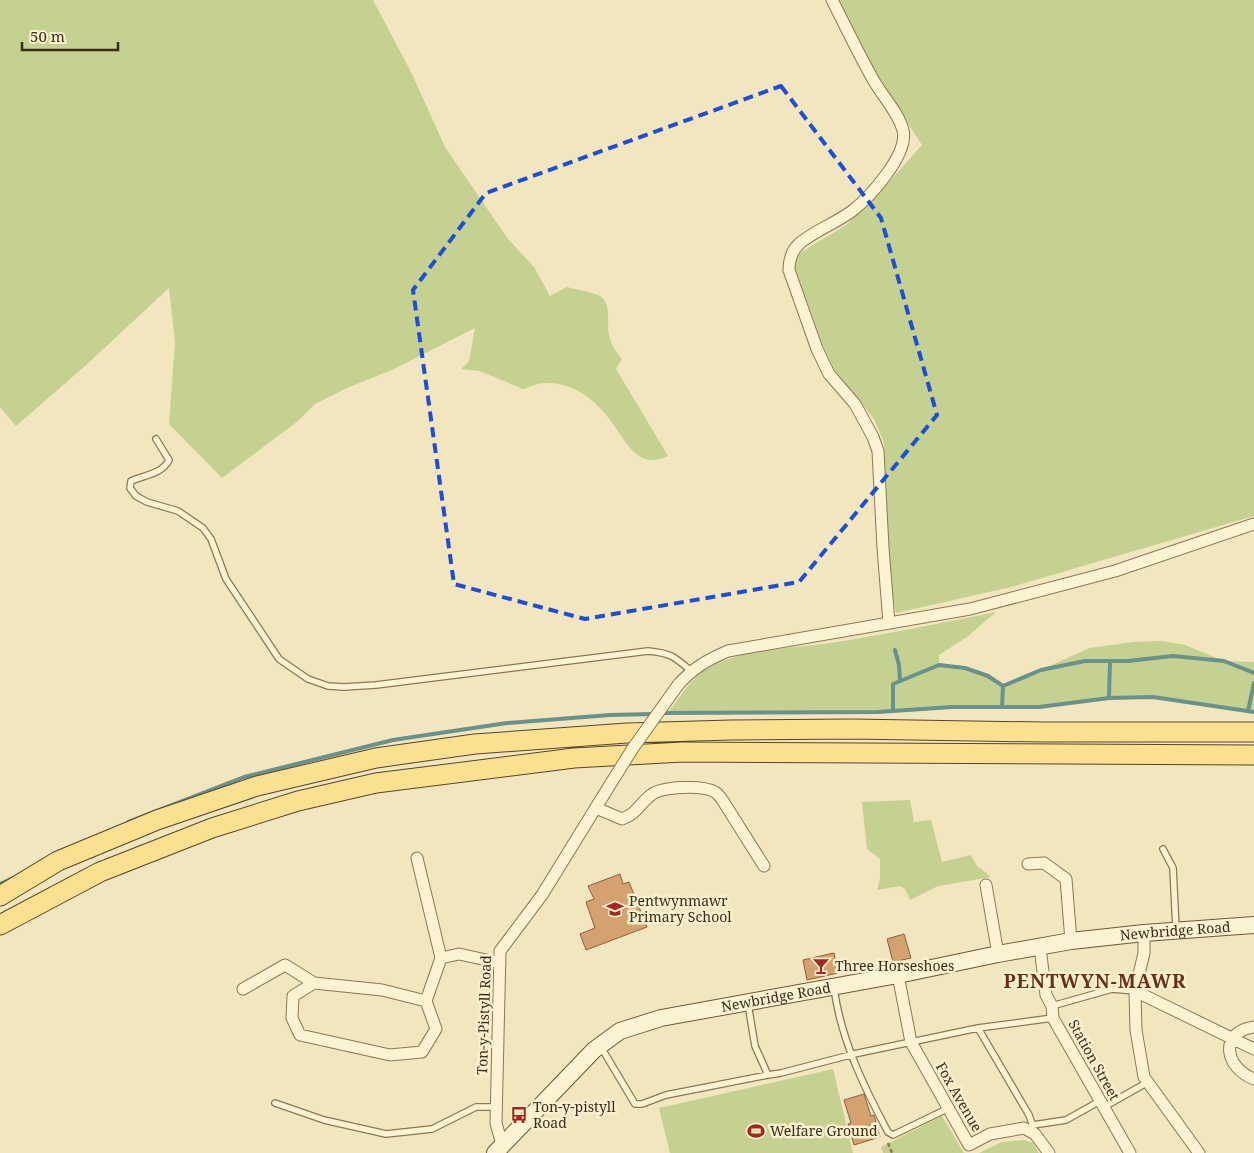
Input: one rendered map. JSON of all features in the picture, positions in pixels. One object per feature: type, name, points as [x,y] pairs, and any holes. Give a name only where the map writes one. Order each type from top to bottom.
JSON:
[{"type":"main road","points":[[0,896],[58,862],[157,820],[257,786],[376,758],[475,744],[627,733],[731,730],[1254,732]]},
{"type":"main road","points":[[0,925],[100,872],[212,828],[298,801],[376,783],[574,758],[683,752],[1254,755]]},
{"type":"street","points":[[832,0],[874,81],[900,122],[904,132],[904,143],[895,160],[868,197],[852,212],[800,243],[789,258],[788,270],[817,349],[829,374],[855,404],[873,437],[878,451],[883,548],[890,623]]},
{"type":"street","name":"Ton-y-Pistyll Road","points":[[498,1149],[496,1107],[500,951],[542,895],[633,748],[690,671],[709,659],[728,651],[970,609],[1116,571],[1254,524]]},
{"type":"street","points":[[596,808],[622,819],[632,816],[651,794],[664,788],[700,788],[715,792],[723,800],[764,866]]},
{"type":"street","points":[[314,983],[294,996],[292,1018],[300,1035],[390,1055],[422,1052],[436,1029],[426,1001],[441,958],[418,858]]},
{"type":"street","points":[[1028,864],[1044,863],[1066,879],[1071,942]]},
{"type":"street","points":[[986,885],[998,954]]},
{"type":"street","name":"Newbridge Road","points":[[498,1149],[600,1045],[620,1031],[661,1018],[898,975],[998,954],[1071,942],[1144,933],[1254,925]]},
{"type":"street","points":[[1144,933],[1144,952],[1135,991],[1136,1030],[1144,1077],[1199,1153]]},
{"type":"street","name":"Station Street","points":[[1040,948],[1046,995],[1052,1012],[1130,1153]]},
{"type":"street","points":[[441,958],[459,954],[500,963]]},
{"type":"street","points":[[243,989],[286,965],[314,983],[382,990],[426,1001]]},
{"type":"street","name":"Fox Avenue","points":[[898,975],[911,1042],[969,1145],[998,1132],[1024,1128],[1034,1130]]},
{"type":"street","points":[[1135,991],[1254,1049]]},
{"type":"street","points":[[1254,1027],[1245,1028],[1232,1038],[1228,1048],[1237,1068],[1247,1076],[1254,1078]]},
{"type":"street","points":[[1034,1130],[1049,1153]]},
{"type":"lane","points":[[156,439],[169,460],[166,467],[131,481],[130,488],[136,496],[147,502],[178,511],[203,528],[211,539],[226,579],[278,658],[308,679],[328,686],[376,685],[648,651],[664,652],[676,658],[690,671]]},
{"type":"lane","points":[[1163,849],[1173,868],[1176,931]]},
{"type":"lane","points":[[833,986],[836,1010],[851,1055],[888,1132],[893,1135],[948,1108]]},
{"type":"lane","points":[[600,1045],[635,1104],[642,1104],[666,1096],[781,1073],[851,1055],[1052,1012],[1112,989],[1135,991]]},
{"type":"lane","points":[[748,1002],[755,1046],[768,1075]]},
{"type":"lane","points":[[978,1028],[1029,1115],[1034,1130],[1066,1120],[1148,1082]]},
{"type":"lane","points":[[275,1103],[324,1120],[386,1134],[432,1129],[476,1107],[496,1107]]},
{"type":"highlighted area","points":[[781,86],[881,218],[937,415],[799,582],[585,619],[454,584],[413,290],[486,193]]},
{"type":"green space","points":[[0,0],[373,0],[412,74],[445,147],[508,239],[534,267],[550,296],[567,287],[591,292],[603,298],[606,302],[610,339],[622,359],[616,369],[668,456],[657,460],[648,460],[640,456],[627,444],[597,405],[582,393],[564,385],[545,383],[523,389],[480,371],[461,369],[469,361],[475,328],[394,369],[347,388],[315,404],[298,421],[222,478],[169,424],[175,342],[169,288],[85,366],[16,426],[0,407]]},
{"type":"green space","points":[[836,0],[1254,0],[1254,516],[1011,587],[896,613],[890,583],[884,443],[874,419],[834,369],[824,348],[795,267],[798,254],[846,225],[872,201],[922,145],[881,82]]},
{"type":"green space","points":[[996,612],[967,637],[939,655],[939,665],[973,671],[1004,686],[1090,648],[1133,642],[1162,641],[1185,645],[1224,661],[1254,662],[1254,712],[1153,697],[1109,698],[1039,707],[952,707],[878,712],[668,713],[697,676],[708,668],[736,657],[768,650],[852,640]]},
{"type":"green space","points":[[910,800],[914,822],[931,820],[942,862],[971,855],[977,866],[991,877],[938,886],[910,900],[905,889],[900,886],[877,890],[880,878],[880,859],[867,849],[862,802]]},
{"type":"green space","name":"Welfare Ground","points":[[833,1069],[853,1153],[670,1153],[659,1108]]},
{"type":"green space","points":[[942,1116],[964,1153],[883,1153],[881,1147]]},
{"type":"green space","points":[[1024,1140],[1033,1143],[1039,1153],[979,1153],[1002,1142]]},
{"type":"building","points":[[620,874],[623,884],[629,882],[647,927],[586,950],[580,934],[595,928],[586,902],[594,899],[588,886]]},
{"type":"building","points":[[904,934],[911,958],[893,962],[887,939]]},
{"type":"building","points":[[834,953],[838,973],[807,980],[803,960]]},
{"type":"building","points":[[864,1094],[871,1116],[874,1115],[880,1137],[854,1145],[848,1124],[851,1123],[844,1100]]},
{"type":"waterway","points":[[895,650],[899,665],[900,681]]},
{"type":"waterway","points":[[893,711],[893,684],[939,665],[965,668],[988,676],[1003,686],[1041,670],[1085,661],[1128,661],[1173,656],[1224,661],[1254,673]]},
{"type":"waterway","points":[[1109,698],[1110,661]]},
{"type":"waterway","points":[[1248,711],[1254,683]]},
{"type":"waterway","points":[[1002,707],[1003,686]]},
{"type":"waterway","points":[[660,713],[878,712],[952,707],[1039,707],[1109,698],[1153,697],[1254,712]]},
{"type":"waterway","points":[[128,822],[244,777],[393,740],[507,723],[610,715],[653,714]]},
{"type":"waterway","points":[[0,884],[11,879]]},
{"type":"place","name":"Pentwynmawr Primary School","points":[[615,909]]},
{"type":"place","name":"Three Horseshoes","points":[[821,966]]},
{"type":"place","name":"Ton-y-pistyll Road","points":[[519,1115]]},
{"type":"place","name":"Welfare Ground","points":[[756,1131]]},
{"type":"district","name":"PENTWYN-MAWR","points":[[1095,981]]}]
